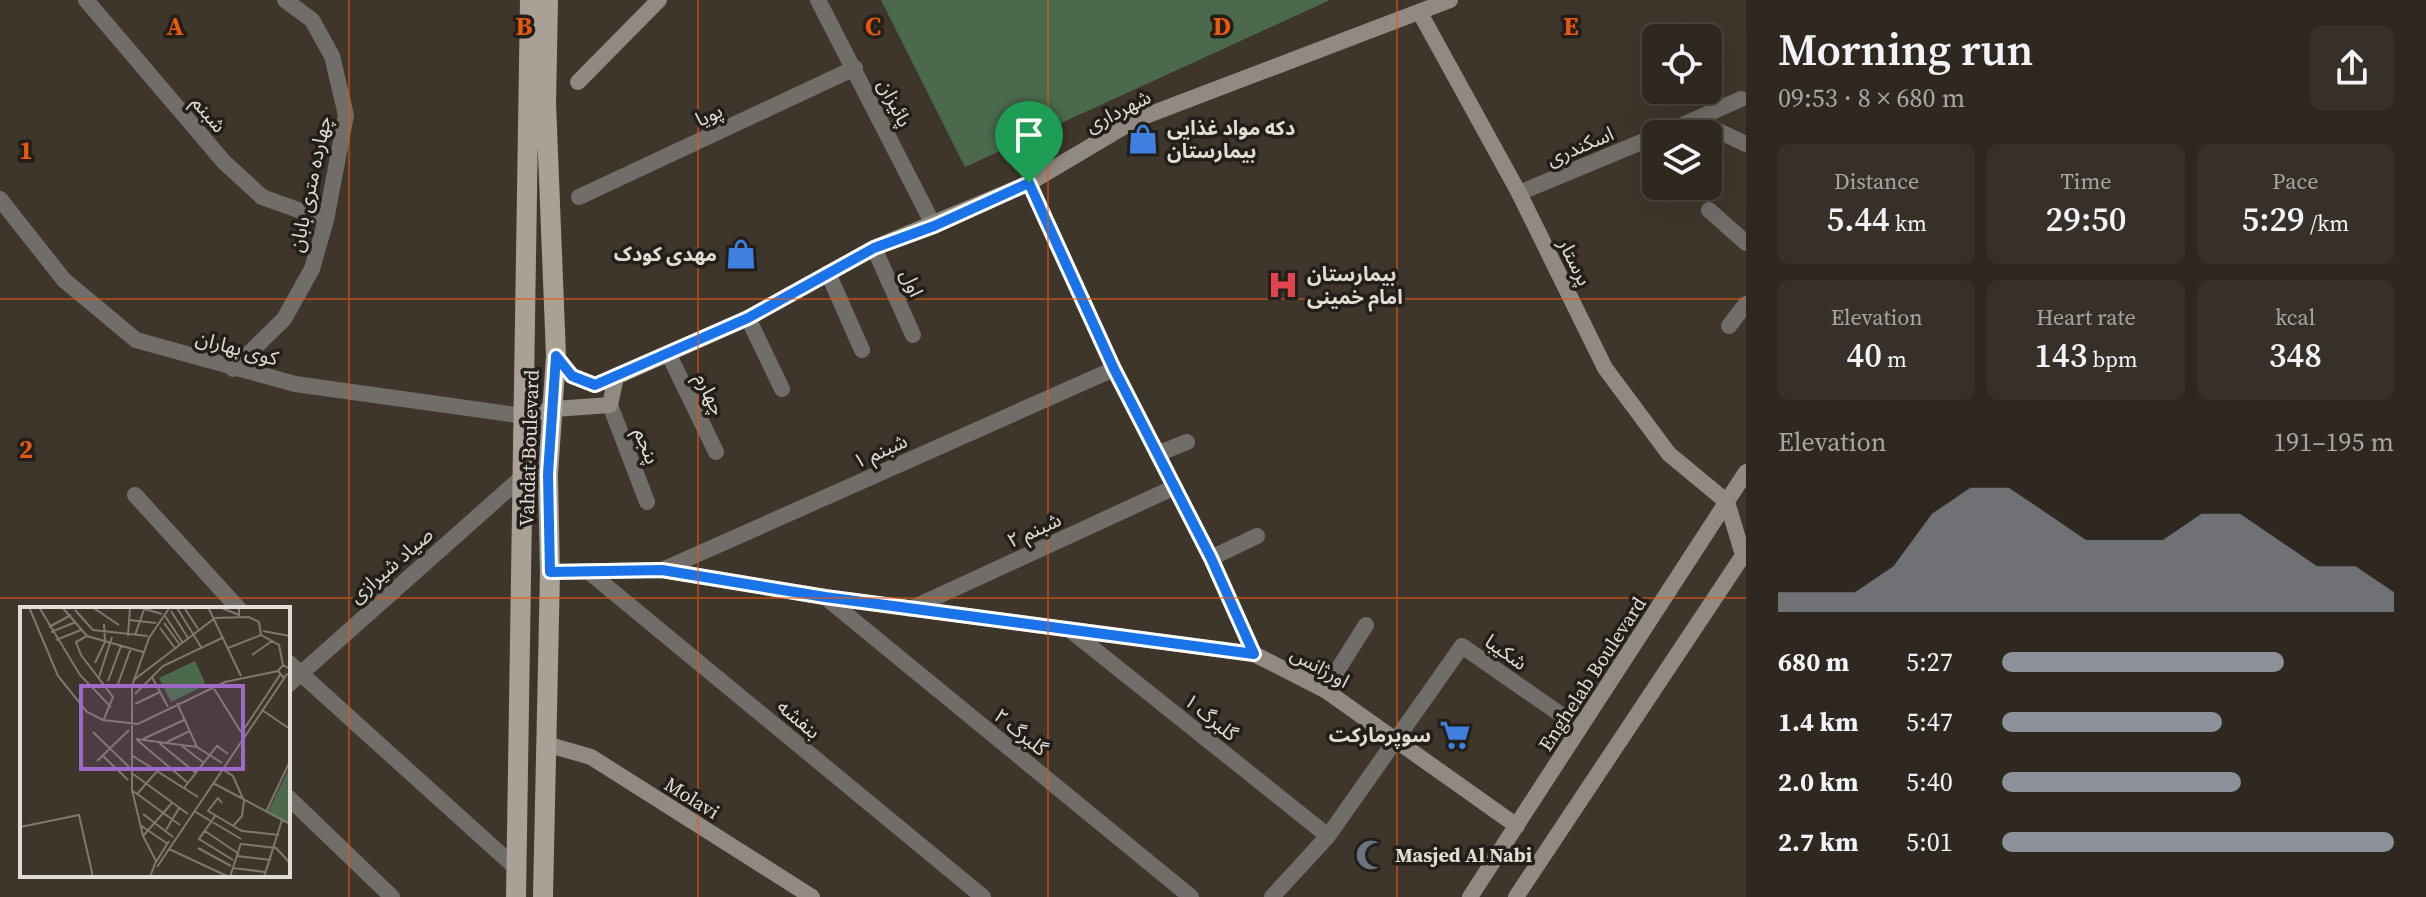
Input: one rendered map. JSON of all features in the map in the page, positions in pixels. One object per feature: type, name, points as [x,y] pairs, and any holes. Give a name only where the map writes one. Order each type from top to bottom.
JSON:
[{"type":"main road","name":"Vahdat Boulevard","points":[[516,897],[523,626],[522,477],[530,0]]},
{"type":"main road","name":"Vahdat Boulevard","points":[[543,897],[550,572],[548,474],[556,356],[546,103],[548,0]]},
{"type":"street","name":"شبنم","points":[[86,0],[224,162],[262,197],[326,220]]},
{"type":"street","name":"چهارده متری بابان","points":[[233,369],[284,319],[312,269],[326,220],[346,115],[332,56],[312,20],[285,0]]},
{"type":"street","points":[[578,82],[659,0]]},
{"type":"street","name":"پائیزان","points":[[818,0],[934,226]]},
{"type":"street","name":"شهرداری","points":[[616,377],[748,318],[874,248],[934,226],[1029,183],[1135,120],[1450,0]]},
{"type":"street","name":"پرستار","points":[[1420,13],[1519,193],[1605,368],[1669,454],[1727,502]]},
{"type":"street","name":"پویا","points":[[579,197],[855,68]]},
{"type":"street","points":[[1695,120],[1741,99]]},
{"type":"street","points":[[1722,133],[1746,144]]},
{"type":"street","name":"اسکندری","points":[[1519,193],[1642,142]]},
{"type":"street","points":[[1029,183],[1114,369],[1211,558],[1254,654]]},
{"type":"street","name":"کوی بهاران","points":[[0,199],[64,280],[136,340],[295,384],[524,416]]},
{"type":"street","points":[[1709,210],[1746,243]]},
{"type":"street","name":"اول","points":[[874,248],[913,335]]},
{"type":"street","points":[[828,273],[862,350]]},
{"type":"street","points":[[1729,326],[1746,304]]},
{"type":"street","points":[[748,318],[782,389]]},
{"type":"street","name":"چهارم","points":[[668,353],[716,452]]},
{"type":"street","points":[[556,356],[572,376],[595,385],[616,377]]},
{"type":"street","name":"شبنم ۱","points":[[662,570],[1114,369]]},
{"type":"street","points":[[524,416],[554,409],[610,405],[616,377]]},
{"type":"street","name":"پنجم","points":[[610,405],[647,502]]},
{"type":"street","points":[[1157,454],[1187,442]]},
{"type":"street","name":"Enghelab Boulevard","points":[[1470,897],[1746,472]]},
{"type":"street","name":"صیاد شیرازی","points":[[292,673],[522,477]]},
{"type":"street","name":"شبنم ۲","points":[[910,609],[1175,487]]},
{"type":"street","points":[[135,495],[237,607]]},
{"type":"street","points":[[1521,895],[1745,553],[1727,502]]},
{"type":"street","points":[[1211,558],[1257,536]]},
{"type":"street","name":"اورژانس","points":[[550,572],[662,570],[825,597],[1254,654],[1325,690],[1517,826]]},
{"type":"street","name":"بنفشه","points":[[589,572],[983,897]]},
{"type":"street","name":"گلبرگ ۲","points":[[825,597],[1191,897]]},
{"type":"street","points":[[1325,690],[1366,625]]},
{"type":"street","name":"گلبرگ ۱","points":[[1070,630],[1328,836]]},
{"type":"street","name":"شکیبا","points":[[1394,738],[1462,646],[1580,728]]},
{"type":"street","points":[[292,673],[516,868]]},
{"type":"street","points":[[1272,897],[1328,836],[1394,738]]},
{"type":"street","name":"Molavi","points":[[546,744],[591,757],[812,897]]},
{"type":"street","points":[[290,799],[392,897]]},
{"type":"green space","points":[[881,0],[1330,0],[965,167]]},
{"type":"place","name":"دکه مواد غذایی بیمارستان","points":[[1143,139]]},
{"type":"place","name":"مهدی کودک","points":[[741,254]]},
{"type":"place","name":"بیمارستان امام خمینی","points":[[1283,285]]},
{"type":"place","name":"سوپرمارکت","points":[[1455,735]]},
{"type":"place","name":"Masjed Al Nabi","points":[[1371,855]]},
{"type":"route","points":[[1029,183],[1114,369],[1211,558],[1254,654],[825,597],[662,570],[550,572],[548,474],[556,356],[572,376],[595,385],[748,318],[874,248],[934,226],[1029,183]]}]
